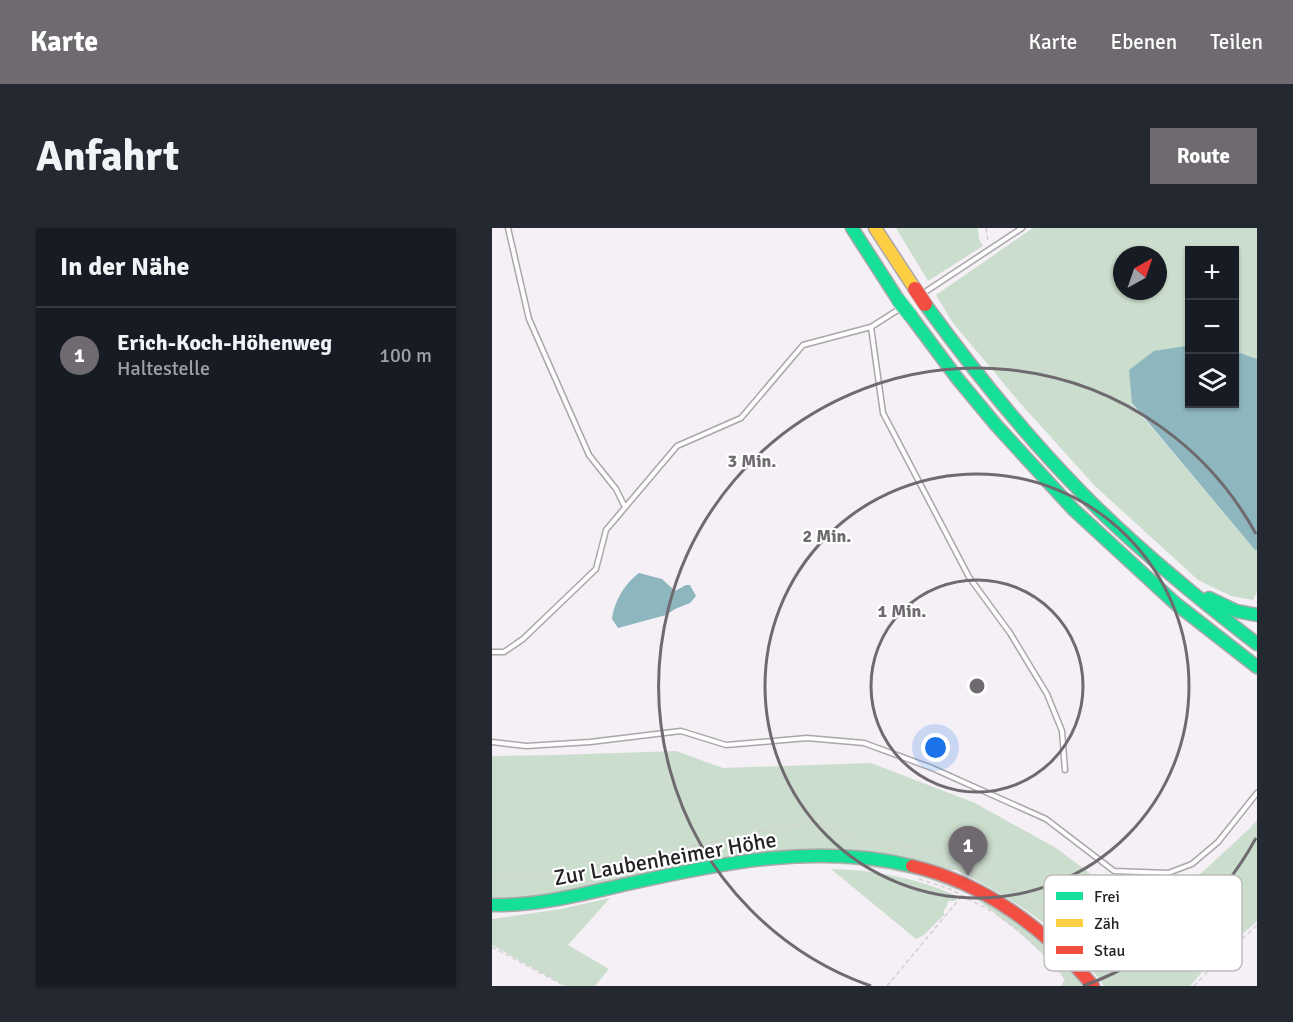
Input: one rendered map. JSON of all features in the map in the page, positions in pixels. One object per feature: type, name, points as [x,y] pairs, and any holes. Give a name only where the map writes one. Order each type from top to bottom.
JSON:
[{"type":"main road","points":[[852,228],[905,307],[957,378],[989,417],[1073,509],[1175,603],[1257,667]]},
{"type":"main road","points":[[875,228],[918,297],[955,346],[1053,462],[1132,540],[1257,644]]},
{"type":"main road","points":[[1184,585],[1225,606],[1246,614],[1257,615]]},
{"type":"main road","name":"Zur Laubenheimer Höhe","points":[[492,905],[537,903],[749,860],[833,855],[867,858],[929,870],[952,877],[1017,914],[1044,935]]},
{"type":"main road","name":"Zur Laubenheimer Höhe","points":[[1080,971],[1093,986]]},
{"type":"lane","points":[[508,228],[529,319],[590,454],[616,489],[625,507]]},
{"type":"lane","points":[[918,297],[1022,228]]},
{"type":"lane","points":[[492,652],[504,652],[523,639],[596,569],[606,530],[677,446],[741,418],[803,345],[871,327],[905,307]]},
{"type":"lane","points":[[871,327],[884,413],[969,577],[1010,633],[1047,694],[1062,731],[1065,770]]},
{"type":"lane","points":[[492,742],[526,746],[590,742],[681,731],[726,745],[807,738],[864,743],[932,768],[1046,819],[1114,871],[1168,873],[1192,864],[1218,842],[1257,794]]},
{"type":"path","points":[[986,228],[990,249]]},
{"type":"path","points":[[492,875],[521,878],[569,871],[669,852],[756,832],[817,823],[859,842],[917,848],[942,856],[1008,887],[1044,912]]},
{"type":"path","points":[[949,861],[952,869]]},
{"type":"path","points":[[916,878],[950,889],[994,913],[1015,928],[1044,955]]},
{"type":"path","points":[[887,986],[962,896]]},
{"type":"path","points":[[1242,940],[1257,925]]},
{"type":"path","points":[[492,947],[565,986]]},
{"type":"path","points":[[1058,971],[1070,986]]},
{"type":"path","points":[[1108,971],[1127,986]]},
{"type":"path","points":[[1194,986],[1209,971]]},
{"type":"green space","points":[[896,228],[978,228],[979,239],[983,246],[928,281]]},
{"type":"green space","points":[[1033,228],[1257,228],[1257,359],[1239,352],[1239,246],[1185,246],[1185,347],[1132,404],[1257,550],[1257,592],[1253,600],[1231,596],[1198,580],[1095,486],[1020,403],[953,323],[936,295]]},
{"type":"green space","points":[[676,751],[723,768],[871,763],[975,803],[1056,848],[1092,875],[1044,875],[1044,924],[998,892],[956,870],[814,850],[555,896],[510,902],[492,901],[492,756]]},
{"type":"green space","points":[[1257,820],[1257,921],[1242,934],[1242,875],[1199,875]]},
{"type":"green space","points":[[827,859],[913,870],[959,888],[958,890],[914,875],[857,866],[819,863],[762,865]]},
{"type":"green space","points":[[831,869],[896,876],[927,884],[958,898],[949,901],[944,915],[924,935],[916,939]]},
{"type":"green space","points":[[972,896],[1030,928],[1044,941],[1044,956],[1022,935]]},
{"type":"green space","points":[[610,898],[568,945],[609,969],[595,986],[565,986],[492,945],[492,919],[561,909]]},
{"type":"green space","points":[[1058,971],[1073,971],[1087,986],[1061,986],[1065,979]]},
{"type":"green space","points":[[1093,971],[1203,971],[1190,986],[1104,986]]},
{"type":"water","points":[[1185,347],[1185,408],[1239,408],[1239,352],[1257,359],[1257,550],[1132,403],[1129,370],[1154,351]]},
{"type":"water","points":[[639,573],[662,579],[675,591],[690,585],[696,596],[690,603],[666,615],[618,628],[612,619],[615,606],[625,587]]},
{"type":"traffic: fast","points":[[852,228],[899,301]]},
{"type":"traffic: fast","points":[[899,301],[910,315]]},
{"type":"traffic: fast","points":[[925,304],[1000,401],[1082,493],[1167,571],[1257,644]]},
{"type":"traffic: fast","points":[[910,315],[996,425],[1073,509],[1175,603],[1257,667]]},
{"type":"traffic: fast","points":[[1209,598],[1236,611],[1257,615]]},
{"type":"traffic: fast","points":[[492,905],[527,904],[560,899],[697,869],[769,858],[840,856],[876,859],[912,866]]},
{"type":"traffic: slow","points":[[875,228],[915,289]]},
{"type":"traffic: jam","points":[[915,289],[925,304]]},
{"type":"traffic: jam","points":[[912,866],[939,874],[989,896],[1044,936]]},
{"type":"traffic: jam","points":[[1080,971],[1093,986]]},
{"type":"place","name":"Erich-Koch-Höhenweg","points":[[968,876]]}]
